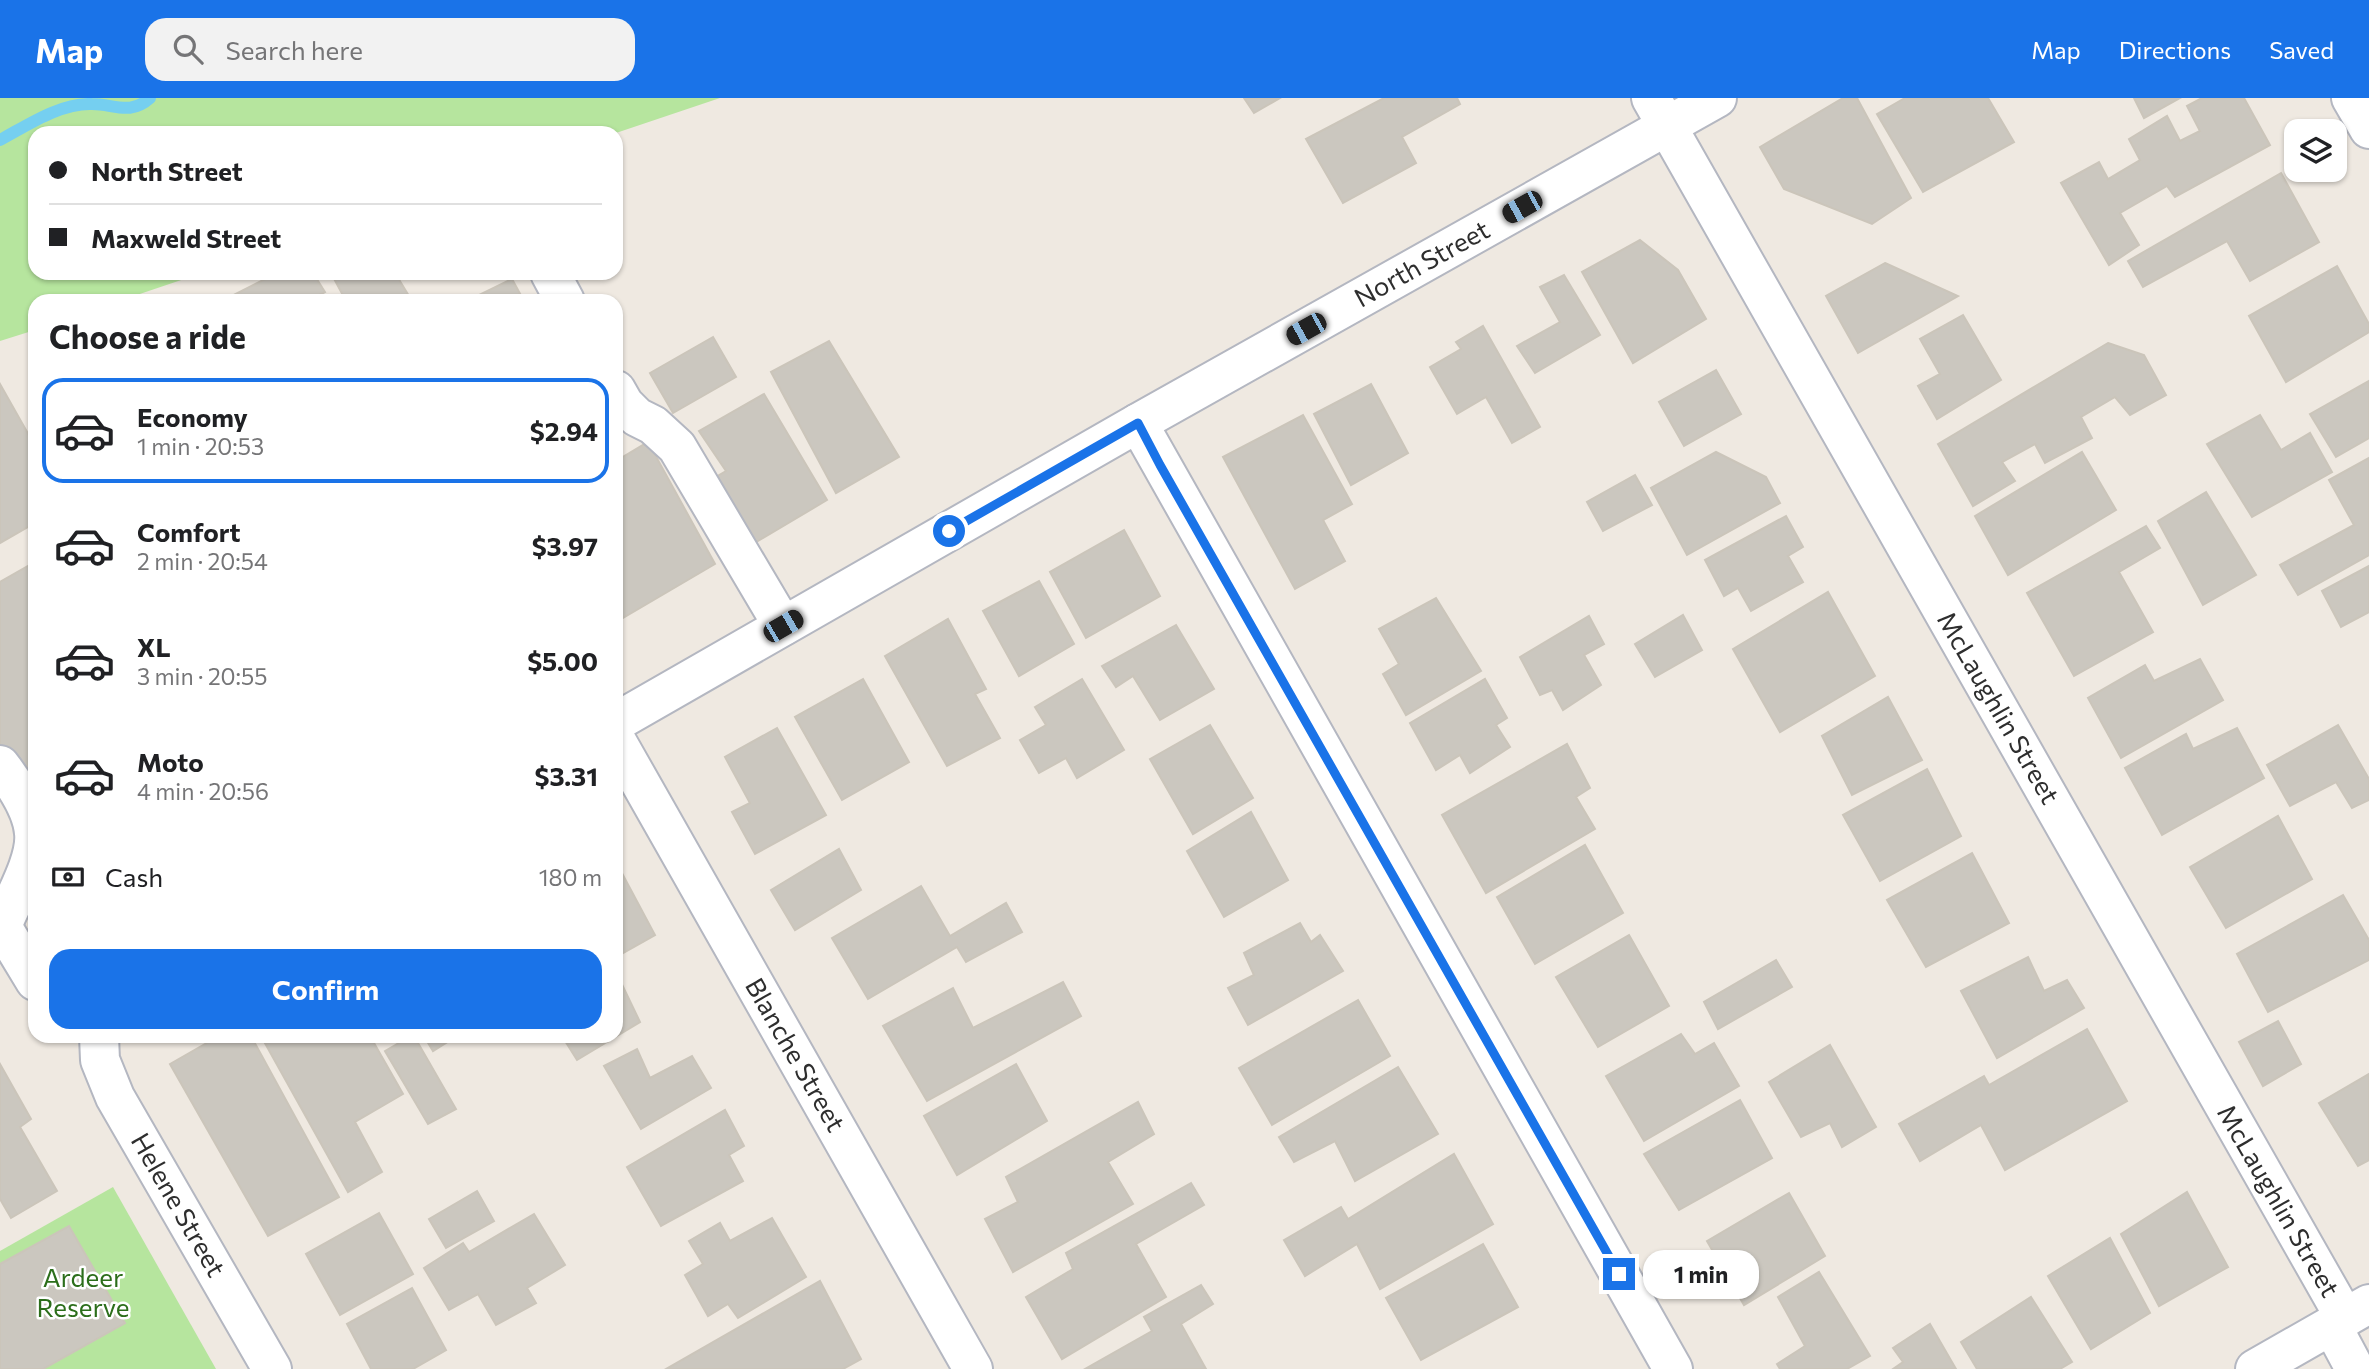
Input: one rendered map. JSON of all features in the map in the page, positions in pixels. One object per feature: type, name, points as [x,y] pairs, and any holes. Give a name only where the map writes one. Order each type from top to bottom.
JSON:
[{"type":"street","name":"North Street","points":[[623,718],[1138,423],[1659,112],[1717,98]]},
{"type":"street","points":[[2351,98],[2369,130]]},
{"type":"street","name":"McLaughlin Street","points":[[1659,112],[2355,1317],[2355,1369]]},
{"type":"street","points":[[623,402],[637,418],[653,425],[677,447],[783,626]]},
{"type":"street","points":[[1138,423],[1166,477],[1673,1369]]},
{"type":"street","name":"Blanche Street","points":[[623,752],[974,1369]]},
{"type":"street","points":[[0,765],[28,813]]},
{"type":"street","points":[[28,863],[1,925],[28,969]]},
{"type":"street","name":"Helene Street","points":[[99,1043],[100,1060],[114,1097],[272,1369]]},
{"type":"street","points":[[2255,1369],[2355,1317]]},
{"type":"green space","points":[[0,98],[720,98],[623,131],[623,126],[28,126],[28,280],[181,280],[140,294],[28,294],[28,332],[0,341]]},
{"type":"green space","name":"Ardeer Reserve","points":[[113,1187],[216,1369],[0,1369],[0,1251]]},
{"type":"building","points":[[1244,98],[1280,98],[1254,113]]},
{"type":"building","points":[[1384,98],[1457,98],[1460,104],[1402,137],[1416,163],[1343,203],[1306,139]]},
{"type":"building","points":[[1843,98],[1857,98],[1911,198],[1872,224],[1784,189],[1760,147]]},
{"type":"building","points":[[1905,98],[1988,98],[2014,142],[1923,192],[1877,114]]},
{"type":"building","points":[[2134,98],[2180,98],[2144,118]]},
{"type":"building","points":[[2202,98],[2244,98],[2270,145],[2175,197],[2167,186],[2120,213],[2139,245],[2109,265],[2061,183],[2099,162],[2108,179],[2140,160],[2129,139],[2167,116],[2180,141],[2200,131],[2187,106]]},
{"type":"building","points":[[2281,173],[2319,242],[2250,281],[2227,241],[2143,287],[2128,261]]},
{"type":"building","points":[[1640,240],[1678,270],[1706,319],[1633,363],[1582,272]]},
{"type":"building","points":[[1885,263],[1958,296],[1858,353],[1826,296]]},
{"type":"building","points":[[2337,266],[2369,324],[2369,332],[2286,382],[2249,316]]},
{"type":"building","points":[[1564,275],[1600,335],[1535,373],[1517,346],[1560,322],[1540,287]]},
{"type":"building","points":[[263,280],[317,280],[325,292],[321,294],[236,294]]},
{"type":"building","points":[[335,280],[399,280],[408,294],[342,294]]},
{"type":"building","points":[[513,280],[520,294],[481,294]]},
{"type":"building","points":[[1963,315],[2001,380],[1937,419],[1918,386],[1940,374],[1920,339]]},
{"type":"building","points":[[1483,326],[1540,427],[1512,443],[1486,397],[1457,414],[1430,367],[1461,349],[1456,342]]},
{"type":"building","points":[[713,337],[736,377],[673,413],[650,373]]},
{"type":"building","points":[[829,341],[899,457],[836,493],[771,372]]},
{"type":"building","points":[[2108,343],[2144,355],[2166,395],[2130,415],[2115,397],[2081,417],[2092,438],[2045,463],[2035,444],[2002,462],[2015,481],[1973,506],[1938,444]]},
{"type":"building","points":[[1716,370],[1741,414],[1684,446],[1659,402]]},
{"type":"building","points":[[2369,381],[2369,438],[2336,457],[2310,414]]},
{"type":"building","points":[[0,384],[28,434],[28,527],[0,543]]},
{"type":"building","points":[[1371,384],[1408,453],[1351,485],[1314,414]]},
{"type":"building","points":[[764,394],[827,500],[753,544],[714,478],[726,471],[699,431]]},
{"type":"building","points":[[1303,415],[1352,504],[1323,520],[1345,561],[1295,589],[1223,457]]},
{"type":"building","points":[[2260,415],[2281,450],[2310,433],[2332,472],[2252,517],[2207,444]]},
{"type":"building","points":[[648,442],[715,564],[623,618],[623,457]]},
{"type":"building","points":[[1716,452],[1766,477],[1780,503],[1687,555],[1651,488]]},
{"type":"building","points":[[2082,452],[2116,510],[2008,575],[1975,516]]},
{"type":"building","points":[[2369,458],[2369,555],[2298,595],[2280,565],[2354,525],[2329,480]]},
{"type":"building","points":[[1635,475],[1652,505],[1603,531],[1587,502]]},
{"type":"building","points":[[2206,492],[2256,575],[2203,605],[2158,521]]},
{"type":"building","points":[[1786,516],[1803,547],[1788,556],[1803,582],[1751,611],[1738,588],[1724,596],[1705,560]]},
{"type":"building","points":[[2146,526],[2160,548],[2119,572],[2153,632],[2074,676],[2027,593]]},
{"type":"building","points":[[1124,530],[1160,596],[1086,638],[1050,572]]},
{"type":"building","points":[[28,566],[28,794],[0,744],[0,582]]},
{"type":"building","points":[[2369,566],[2369,612],[2341,627],[2322,591]]},
{"type":"building","points":[[1039,581],[1074,644],[1019,676],[983,611]]},
{"type":"building","points":[[1828,592],[1875,676],[1780,732],[1733,649]]},
{"type":"building","points":[[1436,598],[1481,671],[1406,715],[1383,674],[1399,664],[1379,629]]},
{"type":"building","points":[[1683,615],[1702,650],[1655,677],[1635,644]]},
{"type":"building","points":[[1589,616],[1604,644],[1584,655],[1601,685],[1563,710],[1552,690],[1540,695],[1520,657]]},
{"type":"building","points":[[948,619],[986,689],[975,694],[1000,738],[947,766],[885,656]]},
{"type":"building","points":[[1176,625],[1214,689],[1160,720],[1133,676],[1116,687],[1102,666]]},
{"type":"building","points":[[2200,659],[2223,700],[2121,758],[2088,698],[2145,665],[2154,681]]},
{"type":"building","points":[[863,679],[909,762],[842,800],[795,717]]},
{"type":"building","points":[[1082,679],[1124,750],[1077,778],[1066,758],[1039,773],[1020,740],[1046,725],[1035,707]]},
{"type":"building","points":[[1485,679],[1507,718],[1496,725],[1510,747],[1470,773],[1460,755],[1436,770],[1410,723]]},
{"type":"building","points":[[1888,697],[1922,760],[1852,795],[1822,736]]},
{"type":"building","points":[[1210,725],[1253,798],[1193,834],[1150,759]]},
{"type":"building","points":[[2338,725],[2369,779],[2369,800],[2352,808],[2336,782],[2290,806],[2267,765]]},
{"type":"building","points":[[777,728],[826,815],[755,854],[732,812],[750,803],[725,757]]},
{"type":"building","points":[[2237,728],[2264,778],[2162,835],[2125,768],[2186,734],[2193,749]]},
{"type":"building","points":[[1567,744],[1590,788],[1576,797],[1595,829],[1486,893],[1442,815]]},
{"type":"building","points":[[1927,769],[1961,836],[1880,881],[1843,815]]},
{"type":"building","points":[[1251,812],[1288,880],[1224,917],[1187,851]]},
{"type":"building","points":[[2278,816],[2312,879],[2226,928],[2190,867]]},
{"type":"building","points":[[1585,845],[1623,913],[1535,964],[1497,897]]},
{"type":"building","points":[[839,849],[861,890],[795,930],[771,890]]},
{"type":"building","points":[[1972,853],[2009,923],[1926,967],[1887,900]]},
{"type":"building","points":[[623,875],[655,935],[623,953]]},
{"type":"building","points":[[921,886],[950,936],[1006,903],[1022,932],[966,962],[957,947],[868,999],[832,938]]},
{"type":"building","points":[[2343,895],[2369,940],[2369,960],[2268,1012],[2237,954]]},
{"type":"building","points":[[1300,923],[1311,942],[1320,935],[1343,971],[1248,1025],[1228,988],[1254,975],[1244,953]]},
{"type":"building","points":[[1629,935],[1669,1006],[1598,1047],[1556,977]]},
{"type":"building","points":[[2028,957],[2044,991],[2067,980],[2084,1008],[1997,1058],[1961,991]]},
{"type":"building","points":[[1776,960],[1792,987],[1718,1029],[1704,1002]]},
{"type":"building","points":[[1063,982],[1081,1016],[927,1101],[883,1026],[953,988],[973,1028]]},
{"type":"building","points":[[623,987],[640,1022],[623,1032]]},
{"type":"building","points":[[1358,1000],[1390,1056],[1272,1125],[1239,1068]]},
{"type":"building","points":[[2278,1021],[2301,1064],[2263,1086],[2239,1042]]},
{"type":"building","points":[[2087,1029],[2127,1101],[2005,1170],[1981,1125],[1920,1161],[1899,1124],[1984,1076],[1989,1085]]},
{"type":"building","points":[[1681,1034],[1695,1054],[1714,1043],[1739,1086],[1644,1141],[1606,1076]]},
{"type":"building","points":[[207,1043],[255,1043],[339,1197],[268,1236],[170,1064]]},
{"type":"building","points":[[265,1043],[374,1043],[403,1094],[355,1122],[382,1172],[348,1192]]},
{"type":"building","points":[[399,1043],[418,1043],[456,1109],[428,1124],[385,1051]]},
{"type":"building","points":[[428,1043],[446,1043],[433,1051]]},
{"type":"building","points":[[566,1043],[605,1043],[577,1060]]},
{"type":"building","points":[[1830,1045],[1876,1127],[1842,1147],[1830,1123],[1801,1137],[1769,1082]]},
{"type":"building","points":[[637,1049],[650,1078],[692,1056],[711,1088],[641,1129],[604,1066]]},
{"type":"building","points":[[0,1064],[31,1119],[20,1127],[57,1191],[11,1218],[0,1199]]},
{"type":"building","points":[[1016,1064],[1047,1121],[957,1175],[924,1116]]},
{"type":"building","points":[[1398,1067],[1438,1134],[1355,1181],[1335,1141],[1294,1162],[1279,1137]]},
{"type":"building","points":[[2369,1074],[2369,1160],[2358,1166],[2319,1103]]},
{"type":"building","points":[[1740,1100],[1772,1158],[1679,1210],[1644,1154]]},
{"type":"building","points":[[1138,1102],[1154,1134],[1108,1162],[1133,1204],[1013,1272],[985,1219],[1018,1202],[1006,1177]]},
{"type":"building","points":[[725,1110],[744,1146],[729,1155],[743,1181],[661,1226],[627,1167]]},
{"type":"building","points":[[1454,1154],[1493,1224],[1380,1289],[1357,1244],[1305,1276],[1284,1240],[1341,1207],[1348,1219]]},
{"type":"building","points":[[1191,1183],[1204,1205],[1136,1244],[1166,1297],[1062,1359],[1026,1297],[1073,1269],[1066,1253]]},
{"type":"building","points":[[477,1191],[494,1221],[446,1248],[429,1219]]},
{"type":"building","points":[[2187,1192],[2228,1267],[2159,1306],[2121,1234]]},
{"type":"building","points":[[1789,1193],[1825,1256],[1744,1305],[1707,1241]]},
{"type":"building","points":[[379,1213],[413,1274],[340,1315],[306,1254]]},
{"type":"building","points":[[534,1214],[565,1265],[527,1288],[536,1303],[496,1325],[478,1294],[449,1310],[424,1268],[463,1243],[469,1252]]},
{"type":"building","points":[[772,1218],[806,1277],[738,1318],[728,1304],[708,1316],[685,1275],[703,1264],[689,1241],[720,1223],[730,1241]]},
{"type":"building","points":[[69,1226],[125,1323],[43,1369],[0,1369],[0,1264]]},
{"type":"building","points":[[2110,1238],[2150,1313],[2091,1349],[2048,1276]]},
{"type":"building","points":[[1483,1244],[1518,1307],[1421,1360],[1386,1298]]},
{"type":"building","points":[[1819,1272],[1870,1356],[1847,1369],[1780,1369],[1777,1364],[1805,1346],[1778,1297]]},
{"type":"building","points":[[820,1281],[861,1359],[843,1369],[666,1369]]},
{"type":"building","points":[[1201,1285],[1213,1304],[1181,1324],[1206,1369],[1085,1369],[1152,1331],[1144,1317]]},
{"type":"building","points":[[412,1288],[446,1350],[413,1369],[371,1369],[347,1324]]},
{"type":"building","points":[[2031,1297],[2072,1362],[2060,1369],[1977,1369],[1961,1342]]},
{"type":"building","points":[[1930,1324],[1956,1369],[1893,1369],[1903,1362],[1893,1348]]},
{"type":"waterway","points":[[0,140],[44,116],[68,107],[92,104],[129,108],[136,107],[150,98]]},
{"type":"route","points":[[949,531],[1138,423],[1619,1274]]}]
